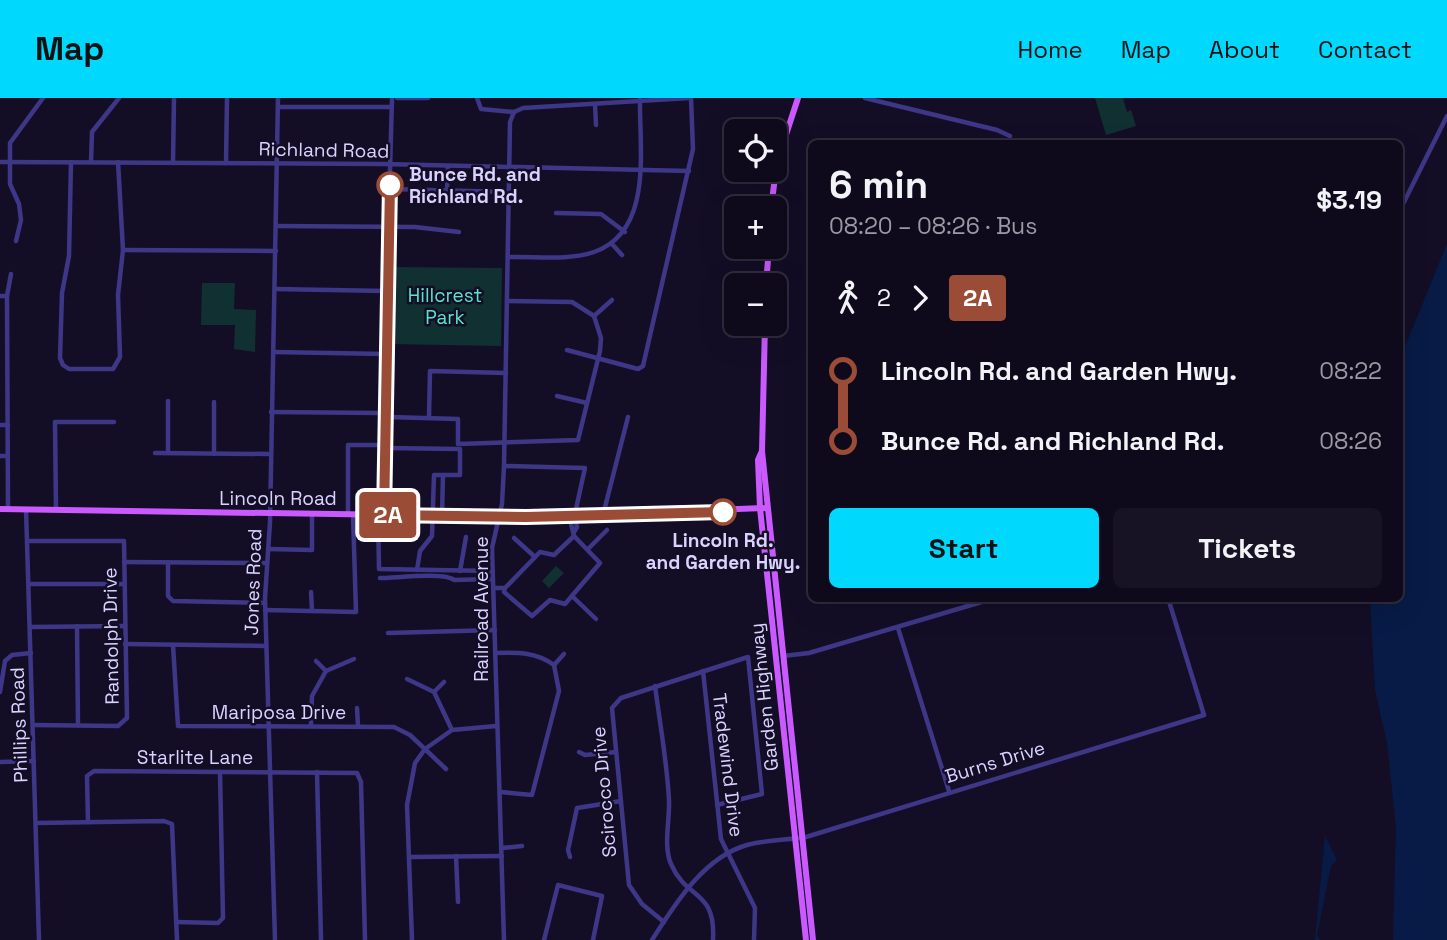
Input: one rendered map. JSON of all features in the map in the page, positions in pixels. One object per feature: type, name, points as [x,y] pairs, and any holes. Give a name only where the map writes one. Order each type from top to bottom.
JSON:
[{"type":"main road","points":[[773,196],[777,162],[798,98]]},
{"type":"main road","name":"Garden Highway","points":[[765,336],[762,451],[758,460],[798,838],[806,940]]},
{"type":"main road","name":"Lincoln Road","points":[[4,509],[498,517],[763,508]]},
{"type":"main road","name":"Garden Highway","points":[[798,838],[813,940]]},
{"type":"street","points":[[16,241],[21,220],[10,184],[10,143],[43,98]]},
{"type":"street","points":[[91,162],[92,132],[119,98]]},
{"type":"street","points":[[173,163],[174,98]]},
{"type":"street","points":[[226,163],[227,98]]},
{"type":"street","name":"Jones Road","points":[[275,940],[265,603],[274,352],[278,98]]},
{"type":"street","points":[[338,98],[338,107]]},
{"type":"street","points":[[428,98],[395,98],[392,107],[384,354],[386,446],[379,569],[493,571]]},
{"type":"street","points":[[477,98],[481,109],[514,112],[532,108],[640,99],[690,98],[693,149],[689,172],[643,366],[638,369],[567,351]]},
{"type":"street","points":[[532,98],[532,108]]},
{"type":"street","points":[[865,98],[997,130],[1010,136]]},
{"type":"street","points":[[508,257],[580,255],[612,243],[625,232],[638,199],[640,99]]},
{"type":"street","points":[[595,104],[596,125]]},
{"type":"street","points":[[278,107],[392,107]]},
{"type":"street","name":"Railroad Avenue","points":[[504,940],[501,792],[496,726],[493,539],[504,466],[510,122],[514,112]]},
{"type":"street","points":[[1403,204],[1447,116]]},
{"type":"street","name":"Richland Road","points":[[0,162],[391,164],[689,172]]},
{"type":"street","points":[[71,162],[69,256],[62,293],[60,358],[63,365],[69,369],[113,369],[120,357],[118,295],[123,250],[118,162]]},
{"type":"street","points":[[447,190],[448,166]]},
{"type":"street","points":[[389,189],[509,192]]},
{"type":"street","points":[[556,213],[601,214],[625,232]]},
{"type":"street","points":[[276,226],[388,227],[459,232]]},
{"type":"street","points":[[612,243],[622,255]]},
{"type":"street","points":[[123,250],[276,251]]},
{"type":"street","points":[[4,509],[8,456],[7,296],[11,274]]},
{"type":"street","points":[[275,289],[386,291]]},
{"type":"street","points":[[0,296],[7,296]]},
{"type":"street","points":[[594,316],[612,300]]},
{"type":"street","points":[[271,412],[458,419],[458,444],[578,440],[601,338],[594,316],[572,302],[507,301]]},
{"type":"street","points":[[274,352],[384,354]]},
{"type":"street","points":[[429,417],[430,371],[506,373]]},
{"type":"street","points":[[557,396],[587,403]]},
{"type":"street","points":[[168,401],[168,453]]},
{"type":"street","points":[[214,402],[214,454]]},
{"type":"street","points":[[603,515],[628,418]]},
{"type":"street","points":[[56,511],[55,422],[114,422]]},
{"type":"street","points":[[0,425],[8,425]]},
{"type":"street","points":[[265,610],[356,612],[348,445],[460,449],[460,475],[434,475],[432,537],[421,551],[417,570]]},
{"type":"street","points":[[155,453],[269,454]]},
{"type":"street","points":[[0,456],[8,456]]},
{"type":"street","points":[[504,466],[585,468],[574,516],[577,527],[574,534],[554,555],[543,550],[534,557],[505,590]]},
{"type":"street","points":[[442,516],[443,475]]},
{"type":"street","name":"Phillips Road","points":[[26,509],[38,940]]},
{"type":"street","points":[[268,549],[312,550],[312,514]]},
{"type":"street","points":[[588,549],[607,530]]},
{"type":"street","points":[[494,590],[505,590],[530,616],[550,600],[562,605],[600,565],[599,560],[574,534]]},
{"type":"street","points":[[460,570],[466,537]]},
{"type":"street","points":[[514,538],[534,557]]},
{"type":"street","name":"Randolph Drive","points":[[28,541],[124,541],[127,718],[124,723],[33,725]]},
{"type":"street","points":[[124,562],[268,563]]},
{"type":"street","points":[[168,562],[168,596],[173,601],[265,603]]},
{"type":"street","points":[[380,578],[416,579],[421,575],[449,576],[454,580],[493,579]]},
{"type":"street","points":[[29,584],[124,584]]},
{"type":"street","points":[[311,592],[312,611]]},
{"type":"street","points":[[572,596],[596,619]]},
{"type":"street","points":[[778,656],[809,653],[982,602]]},
{"type":"street","name":"Burns Drive","points":[[726,853],[748,845],[798,838],[1204,715],[1169,602]]},
{"type":"street","points":[[77,626],[78,725]]},
{"type":"street","points":[[30,627],[125,626]]},
{"type":"street","points":[[898,628],[949,791]]},
{"type":"street","points":[[388,633],[495,630]]},
{"type":"street","points":[[125,644],[265,646]]},
{"type":"street","name":"Mariposa Drive","points":[[173,645],[178,726],[311,725],[401,729],[446,769]]},
{"type":"street","points":[[495,653],[521,652],[543,657],[554,665],[559,691],[531,795],[501,792]]},
{"type":"street","points":[[0,692],[5,661],[12,655],[31,653]]},
{"type":"street","points":[[554,665],[564,653]]},
{"type":"street","name":"Scirocco Drive","points":[[664,922],[642,904],[629,885],[612,708],[621,698],[748,657],[762,794],[717,805]]},
{"type":"street","points":[[311,725],[313,696],[326,671],[354,659]]},
{"type":"street","points":[[316,661],[326,671]]},
{"type":"street","name":"Tradewind Drive","points":[[703,671],[721,839],[755,908],[754,940]]},
{"type":"street","points":[[407,679],[434,692],[452,730]]},
{"type":"street","points":[[434,692],[444,682]]},
{"type":"street","points":[[656,687],[669,799],[669,860],[677,876],[706,901],[712,912],[713,940]]},
{"type":"street","points":[[357,708],[358,726]]},
{"type":"street","points":[[412,940],[409,781],[415,763],[425,749],[452,730],[496,726]]},
{"type":"street","points":[[579,752],[585,755],[616,752]]},
{"type":"street","points":[[0,762],[34,761]]},
{"type":"street","name":"Starlite Lane","points":[[88,822],[87,776],[94,771],[351,772],[358,775],[361,782],[365,940]]},
{"type":"street","points":[[176,922],[218,923],[223,918],[219,772]]},
{"type":"street","points":[[317,772],[321,940]]},
{"type":"street","points":[[570,857],[568,850],[577,807],[621,801]]},
{"type":"street","points":[[36,823],[164,821],[172,824],[177,940]]},
{"type":"street","points":[[502,848],[522,846]]},
{"type":"street","points":[[652,940],[689,888],[726,853]]},
{"type":"street","points":[[456,856],[458,902]]},
{"type":"street","points":[[410,857],[502,856]]},
{"type":"street","points":[[544,940],[558,885],[602,896],[593,940]]},
{"type":"green space","points":[[1095,98],[1123,98],[1127,112],[1131,110],[1136,126],[1106,135]]},
{"type":"green space","name":"Hillcrest Park","points":[[391,267],[502,268],[501,346],[389,344]]},
{"type":"green space","points":[[202,283],[235,283],[234,309],[256,310],[255,352],[234,349],[235,325],[201,325]]},
{"type":"green space","points":[[556,566],[564,573],[549,588],[542,581]]},
{"type":"water","points":[[1447,244],[1447,940],[1393,940],[1396,827],[1387,743],[1375,690],[1370,602],[1403,602],[1403,352]]},
{"type":"water","points":[[1325,835],[1337,861],[1331,865],[1317,935],[1320,940],[1315,940]]},
{"type":"bus line","name":"2A","points":[[390,185],[384,354],[384,515],[526,517],[723,512]]},
{"type":"place","name":"Bunce Rd. and Richland Rd.","points":[[390,185]]},
{"type":"place","name":"Lincoln Rd. and Garden Hwy.","points":[[723,512]]}]
